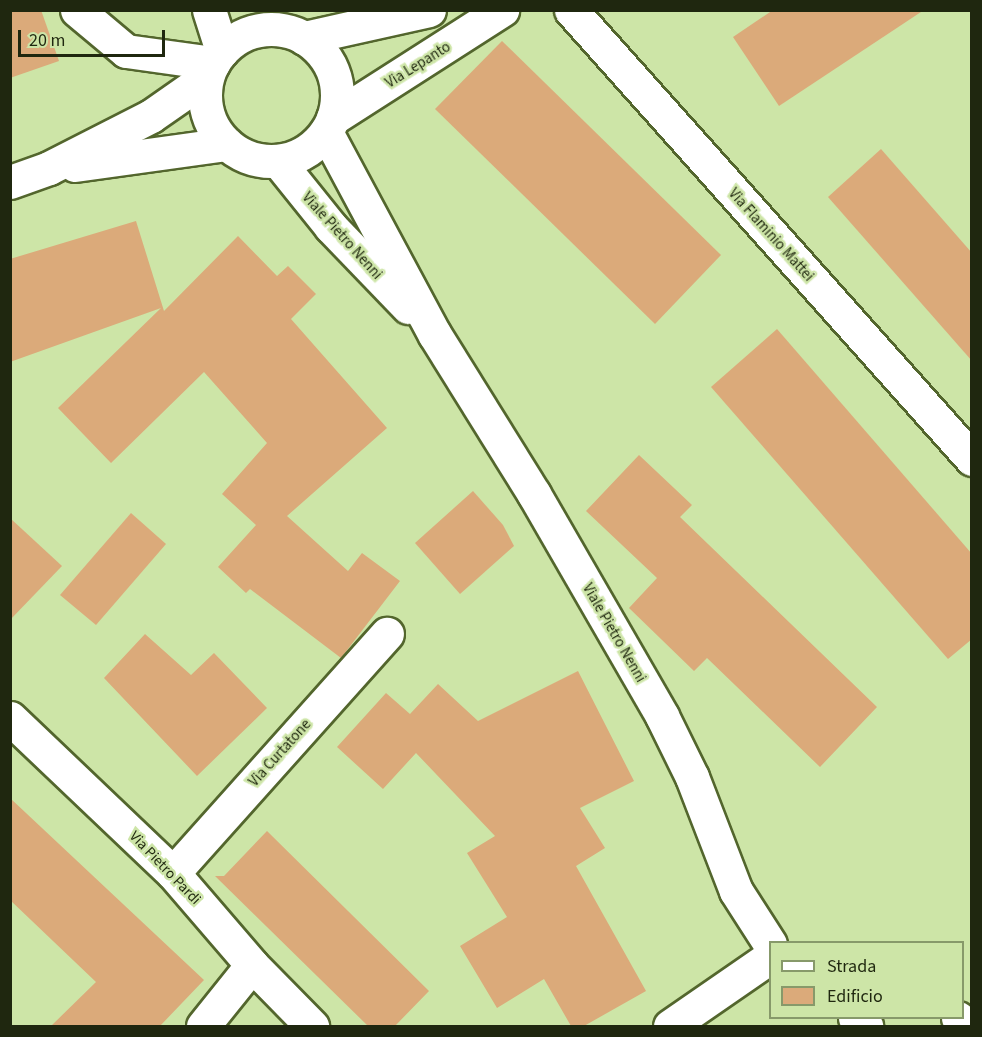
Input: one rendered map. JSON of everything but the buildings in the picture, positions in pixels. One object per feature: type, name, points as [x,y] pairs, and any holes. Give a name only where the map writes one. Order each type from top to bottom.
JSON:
[{"type":"street","points":[[77,10],[126,51],[214,64]]},
{"type":"street","points":[[10,182],[49,168],[152,116],[214,64],[243,35],[266,20],[281,30],[304,38],[324,55],[335,79],[337,105],[330,125],[306,151],[278,161],[251,158],[227,144],[215,130],[208,113],[205,95],[214,64],[209,10]]},
{"type":"street","points":[[304,38],[429,10]]},
{"type":"street","name":"Via Lepanto","points":[[330,125],[502,10]]},
{"type":"street","name":"Via Flaminio Mattei","points":[[571,10],[972,459]]},
{"type":"street","name":"Viale Pietro Nenni","points":[[330,125],[435,335],[534,494],[662,716],[692,777],[736,891],[769,941]]},
{"type":"street","points":[[49,168],[227,144]]},
{"type":"street","name":"Viale Pietro Nenni","points":[[278,161],[331,227],[435,335]]},
{"type":"street","name":"Via Curtatone","points":[[174,873],[387,634]]},
{"type":"street","name":"Via Pietro Pardi","points":[[10,718],[174,873],[252,965],[312,1026]]},
{"type":"street","points":[[670,1026],[769,958]]},
{"type":"street","points":[[203,1026],[252,965]]}]
